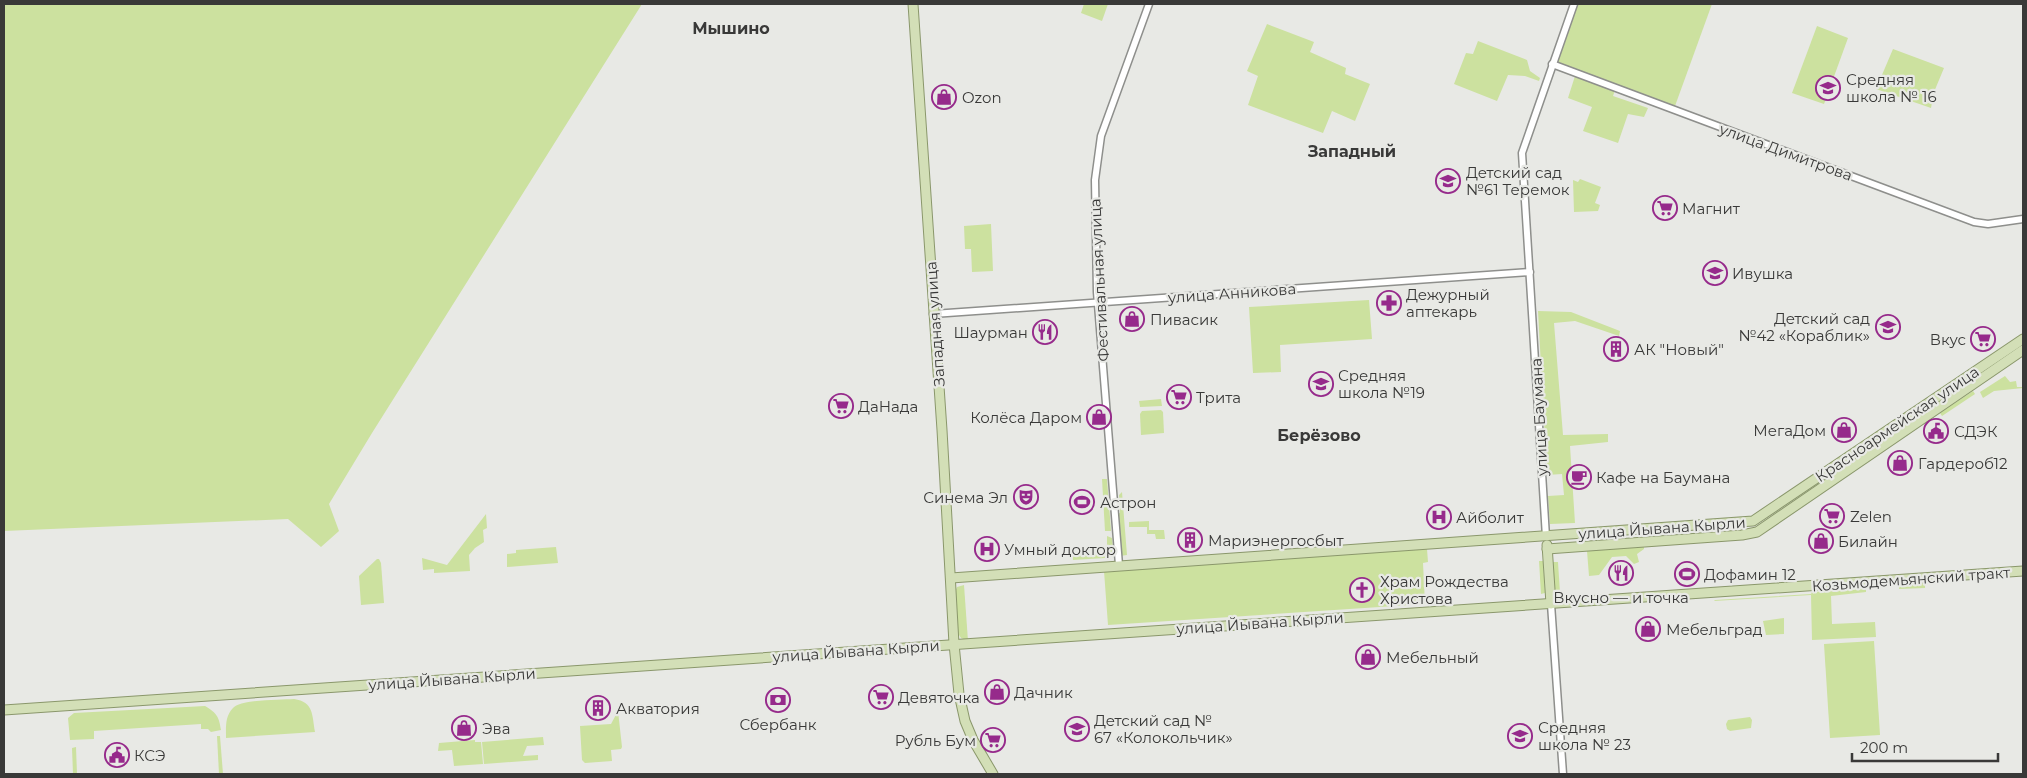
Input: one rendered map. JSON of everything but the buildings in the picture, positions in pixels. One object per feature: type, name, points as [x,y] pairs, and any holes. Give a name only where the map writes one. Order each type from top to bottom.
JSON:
[{"type":"main road","name":"Западная улица","points":[[913,4],[933,314],[939,375],[954,644],[959,694],[965,721],[992,774]]},
{"type":"main road","name":"Красноармейская улица","points":[[1771,510],[2023,339]]},
{"type":"main road","name":"Красноармейская улица","points":[[1778,519],[2023,350]]},
{"type":"main road","points":[[1883,434],[1889,442]]},
{"type":"main road","points":[[1859,450],[1865,459]]},
{"type":"main road","name":"улица Йывана Кырли","points":[[951,578],[1748,522],[1758,520],[1771,510]]},
{"type":"main road","points":[[1771,510],[1778,519]]},
{"type":"main road","name":"улица Йывана Кырли","points":[[1547,549],[1750,534],[1778,519]]},
{"type":"main road","points":[[1641,530],[1642,542]]},
{"type":"main road","name":"улица Баумана","points":[[1546,537],[1551,604]]},
{"type":"main road","name":"Козьмодемьянский тракт","points":[[1709,592],[2023,571]]},
{"type":"main road","name":"улица Йывана Кырли","points":[[4,710],[1709,592]]},
{"type":"street","name":"Фестивальная улица","points":[[1119,565],[1098,303],[1095,203],[1098,149],[1109,111],[1149,4]]},
{"type":"street","name":"улица Баумана","points":[[1546,537],[1522,153],[1574,4]]},
{"type":"street","name":"улица Димитрова","points":[[1552,64],[1974,222],[1988,224],[2023,219]]},
{"type":"street","name":"улица Анникова","points":[[933,314],[1530,272]]},
{"type":"street","name":"улица Баумана","points":[[1551,604],[1563,774]]},
{"type":"green space","points":[[4,4],[642,4],[329,504],[339,531],[321,547],[288,519],[4,531]]},
{"type":"green space","points":[[1084,4],[1108,4],[1102,21],[1081,13]]},
{"type":"green space","points":[[1577,4],[1712,4],[1675,106],[1555,62]]},
{"type":"green space","points":[[1267,24],[1314,42],[1310,52],[1346,68],[1345,74],[1370,84],[1355,121],[1332,111],[1323,133],[1248,105],[1258,76],[1247,71]]},
{"type":"green space","points":[[1817,26],[1848,38],[1824,104],[1792,93]]},
{"type":"green space","points":[[1478,41],[1527,60],[1530,71],[1540,78],[1539,81],[1525,76],[1508,75],[1497,101],[1454,84],[1466,53],[1473,54]]},
{"type":"green space","points":[[1893,49],[1944,68],[1934,92],[1931,108],[1876,89]]},
{"type":"green space","points":[[1575,76],[1615,90],[1613,96],[1648,108],[1644,117],[1628,114],[1618,143],[1583,131],[1592,107],[1568,98]]},
{"type":"green space","points":[[1580,179],[1601,187],[1595,203],[1600,205],[1598,211],[1574,212],[1573,180],[1578,182]]},
{"type":"green space","points":[[991,224],[993,271],[972,272],[971,249],[965,249],[964,226]]},
{"type":"green space","points":[[1369,300],[1372,339],[1280,345],[1281,372],[1253,373],[1249,307]]},
{"type":"green space","points":[[1538,311],[1571,312],[1620,331],[1619,336],[1575,321],[1554,323],[1563,435],[1608,434],[1608,442],[1570,446],[1575,523],[1550,524],[1548,496],[1564,495],[1562,474],[1547,475]]},
{"type":"green space","points":[[2005,376],[2010,382],[2016,381],[2017,387],[2023,388],[1994,391],[1983,398],[1980,392]]},
{"type":"green space","points":[[1973,391],[1975,394],[1942,416],[1940,413]]},
{"type":"green space","points":[[1161,399],[1162,406],[1140,407],[1139,401]]},
{"type":"green space","points":[[1161,410],[1163,412],[1164,433],[1141,435],[1140,414],[1142,411]]},
{"type":"green space","points":[[1102,479],[1107,479],[1111,531],[1105,531]]},
{"type":"green space","points":[[1122,492],[1127,555],[1120,556],[1117,514],[1120,513],[1119,495]]},
{"type":"green space","points":[[486,514],[487,528],[483,530],[484,542],[469,555],[470,571],[434,573],[434,569],[423,570],[422,558],[447,565]]},
{"type":"green space","points":[[1149,521],[1149,530],[1164,530],[1165,539],[1156,539],[1155,534],[1147,534],[1147,527],[1129,527],[1129,522]]},
{"type":"green space","points":[[1107,536],[1112,538],[1114,557],[1107,557]]},
{"type":"green space","points":[[1644,546],[1644,549],[1637,554],[1639,562],[1634,564],[1626,556],[1612,557],[1599,575],[1589,576],[1587,551],[1590,548]]},
{"type":"green space","points":[[556,547],[558,563],[507,567],[507,554],[516,553],[516,550]]},
{"type":"green space","points":[[1427,549],[1428,562],[1423,563],[1425,604],[1108,625],[1104,571]]},
{"type":"green space","points":[[1104,553],[1105,558],[1073,560],[1072,555]]},
{"type":"green space","points":[[377,559],[381,563],[384,603],[361,605],[359,576]]},
{"type":"green space","points":[[1539,561],[1543,561],[1545,593],[1541,594]]},
{"type":"green space","points":[[1553,562],[1558,562],[1560,593],[1555,594]]},
{"type":"green space","points":[[1925,582],[1925,588],[1899,589],[1899,583]]},
{"type":"green space","points":[[964,585],[968,641],[961,638],[957,632],[955,592],[957,587]]},
{"type":"green space","points":[[1866,588],[1866,592],[1831,596],[1832,624],[1875,622],[1876,637],[1812,640],[1811,595],[1714,601],[1811,594],[1812,592]]},
{"type":"green space","points":[[1784,618],[1784,634],[1766,635],[1763,621]]},
{"type":"green space","points":[[1874,641],[1880,735],[1830,738],[1824,644]]},
{"type":"green space","points":[[294,699],[309,706],[315,732],[226,738],[227,718],[230,711],[237,705],[252,701]]},
{"type":"green space","points":[[205,706],[217,716],[221,730],[211,732],[208,729],[201,729],[201,724],[94,731],[94,739],[70,740],[68,718],[74,713]]},
{"type":"green space","points":[[618,711],[621,749],[611,750],[612,761],[585,763],[582,760],[580,726],[611,724]]},
{"type":"green space","points":[[1750,717],[1752,720],[1751,728],[1730,731],[1727,729],[1726,724],[1728,720]]},
{"type":"green space","points":[[217,736],[220,736],[223,774],[219,774]]},
{"type":"green space","points":[[543,737],[544,745],[527,746],[523,756],[538,755],[538,760],[484,764],[482,742]]},
{"type":"green space","points":[[475,740],[475,742],[481,742],[483,764],[454,766],[452,750],[438,751],[439,743]]},
{"type":"green space","points":[[76,747],[77,774],[73,774],[72,748]]},
{"type":"place","name":"Средняя школа № 16","points":[[1828,88]]},
{"type":"place","name":"Ozon","points":[[944,97]]},
{"type":"place","name":"Детский сад №61 Теремок","points":[[1448,181]]},
{"type":"place","name":"Магнит","points":[[1665,208]]},
{"type":"place","name":"Ивушка","points":[[1715,273]]},
{"type":"place","name":"Дежурный аптекарь","points":[[1389,303]]},
{"type":"place","name":"Пивасик","points":[[1132,319]]},
{"type":"place","name":"Детский сад №42 «Кораблик»","points":[[1888,327]]},
{"type":"place","name":"Шаурман","points":[[1045,332]]},
{"type":"place","name":"Вкус","points":[[1983,339]]},
{"type":"place","name":"АК \"Новый\"","points":[[1616,349]]},
{"type":"place","name":"Средняя школа №19","points":[[1321,384]]},
{"type":"place","name":"Трита","points":[[1179,397]]},
{"type":"place","name":"ДаНада","points":[[841,406]]},
{"type":"place","name":"Колёса Даром","points":[[1099,417]]},
{"type":"place","name":"МегаДом","points":[[1844,430]]},
{"type":"place","name":"СДЭК","points":[[1936,431]]},
{"type":"place","name":"Гардероб12","points":[[1900,463]]},
{"type":"place","name":"Кафе на Баумана","points":[[1579,477]]},
{"type":"place","name":"Синема Эл","points":[[1026,497]]},
{"type":"place","name":"Астрон","points":[[1082,502]]},
{"type":"place","name":"Zelen","points":[[1832,516]]},
{"type":"place","name":"Айболит","points":[[1439,517]]},
{"type":"place","name":"Мариэнергосбыт","points":[[1190,540]]},
{"type":"place","name":"Билайн","points":[[1821,541]]},
{"type":"place","name":"Умный доктор","points":[[987,549]]},
{"type":"place","name":"Вкусно — и точка","points":[[1621,573]]},
{"type":"place","name":"Дофамин 12","points":[[1687,574]]},
{"type":"place","name":"Храм Рождества Христова","points":[[1362,590]]},
{"type":"place","name":"Мебельград","points":[[1648,629]]},
{"type":"place","name":"Мебельный","points":[[1368,657]]},
{"type":"place","name":"Дачник","points":[[997,692]]},
{"type":"place","name":"Девяточка","points":[[881,697]]},
{"type":"place","name":"Сбербанк","points":[[778,700]]},
{"type":"place","name":"Акватория","points":[[598,708]]},
{"type":"place","name":"Эва","points":[[464,728]]},
{"type":"place","name":"Детский сад № 67 «Колокольчик»","points":[[1077,729]]},
{"type":"place","name":"Средняя школа № 23","points":[[1520,736]]},
{"type":"place","name":"Рубль Бум","points":[[993,740]]},
{"type":"place","name":"КСЭ","points":[[117,755]]},
{"type":"district","name":"Мышино","points":[[731,28]]},
{"type":"district","name":"Западный","points":[[1352,151]]},
{"type":"district","name":"Берёзово","points":[[1319,435]]}]
